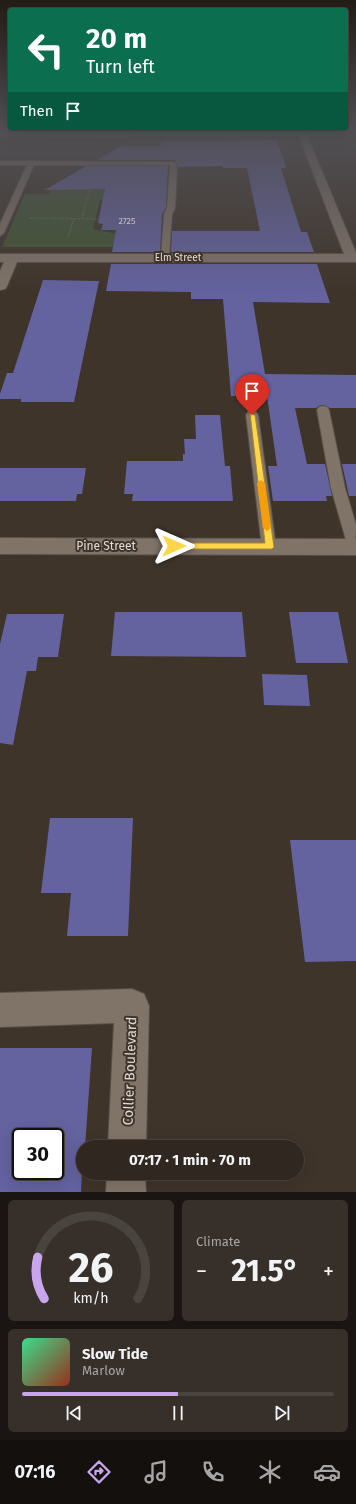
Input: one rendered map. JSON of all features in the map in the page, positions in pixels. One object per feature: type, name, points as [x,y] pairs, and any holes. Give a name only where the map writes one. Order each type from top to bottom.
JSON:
[{"type":"street","points":[[323,184],[354,258]]},
{"type":"street","points":[[0,286],[6,258]]},
{"type":"street","name":"Elm Street","points":[[6,258],[354,258]]},
{"type":"street","name":"Pine Street","points":[[0,546],[355,547]]},
{"type":"street","name":"Collier Boulevard","points":[[0,1010],[132,1006],[127,1140]]},
{"type":"street","points":[[126,1180],[126,1192]]},
{"type":"lane","points":[[0,234],[21,184]]},
{"type":"lane","points":[[165,258],[168,214],[171,208],[173,184]]},
{"type":"lane","points":[[323,410],[338,488],[355,547]]},
{"type":"lane","points":[[252,415],[269,547]]},
{"type":"path","points":[[82,218],[91,186]]},
{"type":"path","points":[[19,189],[90,188]]},
{"type":"path","points":[[7,218],[99,219]]},
{"type":"path","points":[[66,243],[74,218]]},
{"type":"green space","points":[[145,189],[147,200],[100,200],[93,229],[118,234],[156,247],[2,247],[25,194],[49,194],[50,190]]},
{"type":"building","points":[[56,184],[167,184],[166,208],[162,214],[160,252],[112,252],[116,230],[101,230],[103,224],[98,223],[105,189],[45,190]]},
{"type":"building","points":[[250,184],[286,184],[301,232],[307,232],[314,252],[171,252],[172,231],[260,231]]},
{"type":"building","points":[[111,264],[317,264],[330,303],[253,302],[265,374],[356,375],[356,408],[330,408],[323,405],[316,408],[295,408],[307,464],[325,464],[332,496],[326,496],[327,501],[273,501],[268,466],[277,466],[267,396],[231,396],[223,299],[191,299],[191,292],[106,291]]},
{"type":"building","points":[[43,280],[99,281],[74,402],[21,402],[21,399],[0,399],[0,394],[7,373],[13,373]]},
{"type":"building","points":[[195,415],[220,415],[225,466],[230,466],[233,501],[132,501],[133,494],[124,494],[127,461],[183,461],[183,454],[185,454],[184,439],[196,439]]},
{"type":"building","points":[[342,464],[356,464],[356,496],[349,496]]},
{"type":"building","points":[[0,468],[86,468],[82,494],[77,494],[76,501],[0,501]]},
{"type":"building","points":[[115,612],[242,612],[246,657],[111,656]]},
{"type":"building","points":[[289,612],[338,612],[348,663],[296,663]]},
{"type":"building","points":[[7,614],[64,614],[58,657],[38,657],[36,671],[27,671],[13,745],[0,743],[0,644]]},
{"type":"building","points":[[262,674],[307,675],[310,706],[264,705]]},
{"type":"building","points":[[50,818],[133,818],[128,936],[67,936],[71,893],[41,893]]},
{"type":"building","points":[[290,840],[356,840],[356,961],[305,962]]},
{"type":"building","points":[[0,1048],[92,1048],[85,1140],[76,1140],[76,1180],[82,1180],[81,1192],[0,1192]]},
{"type":"slow traffic","points":[[261,483],[267,528]]},
{"type":"route","points":[[174,546],[269,547],[252,415]]}]
